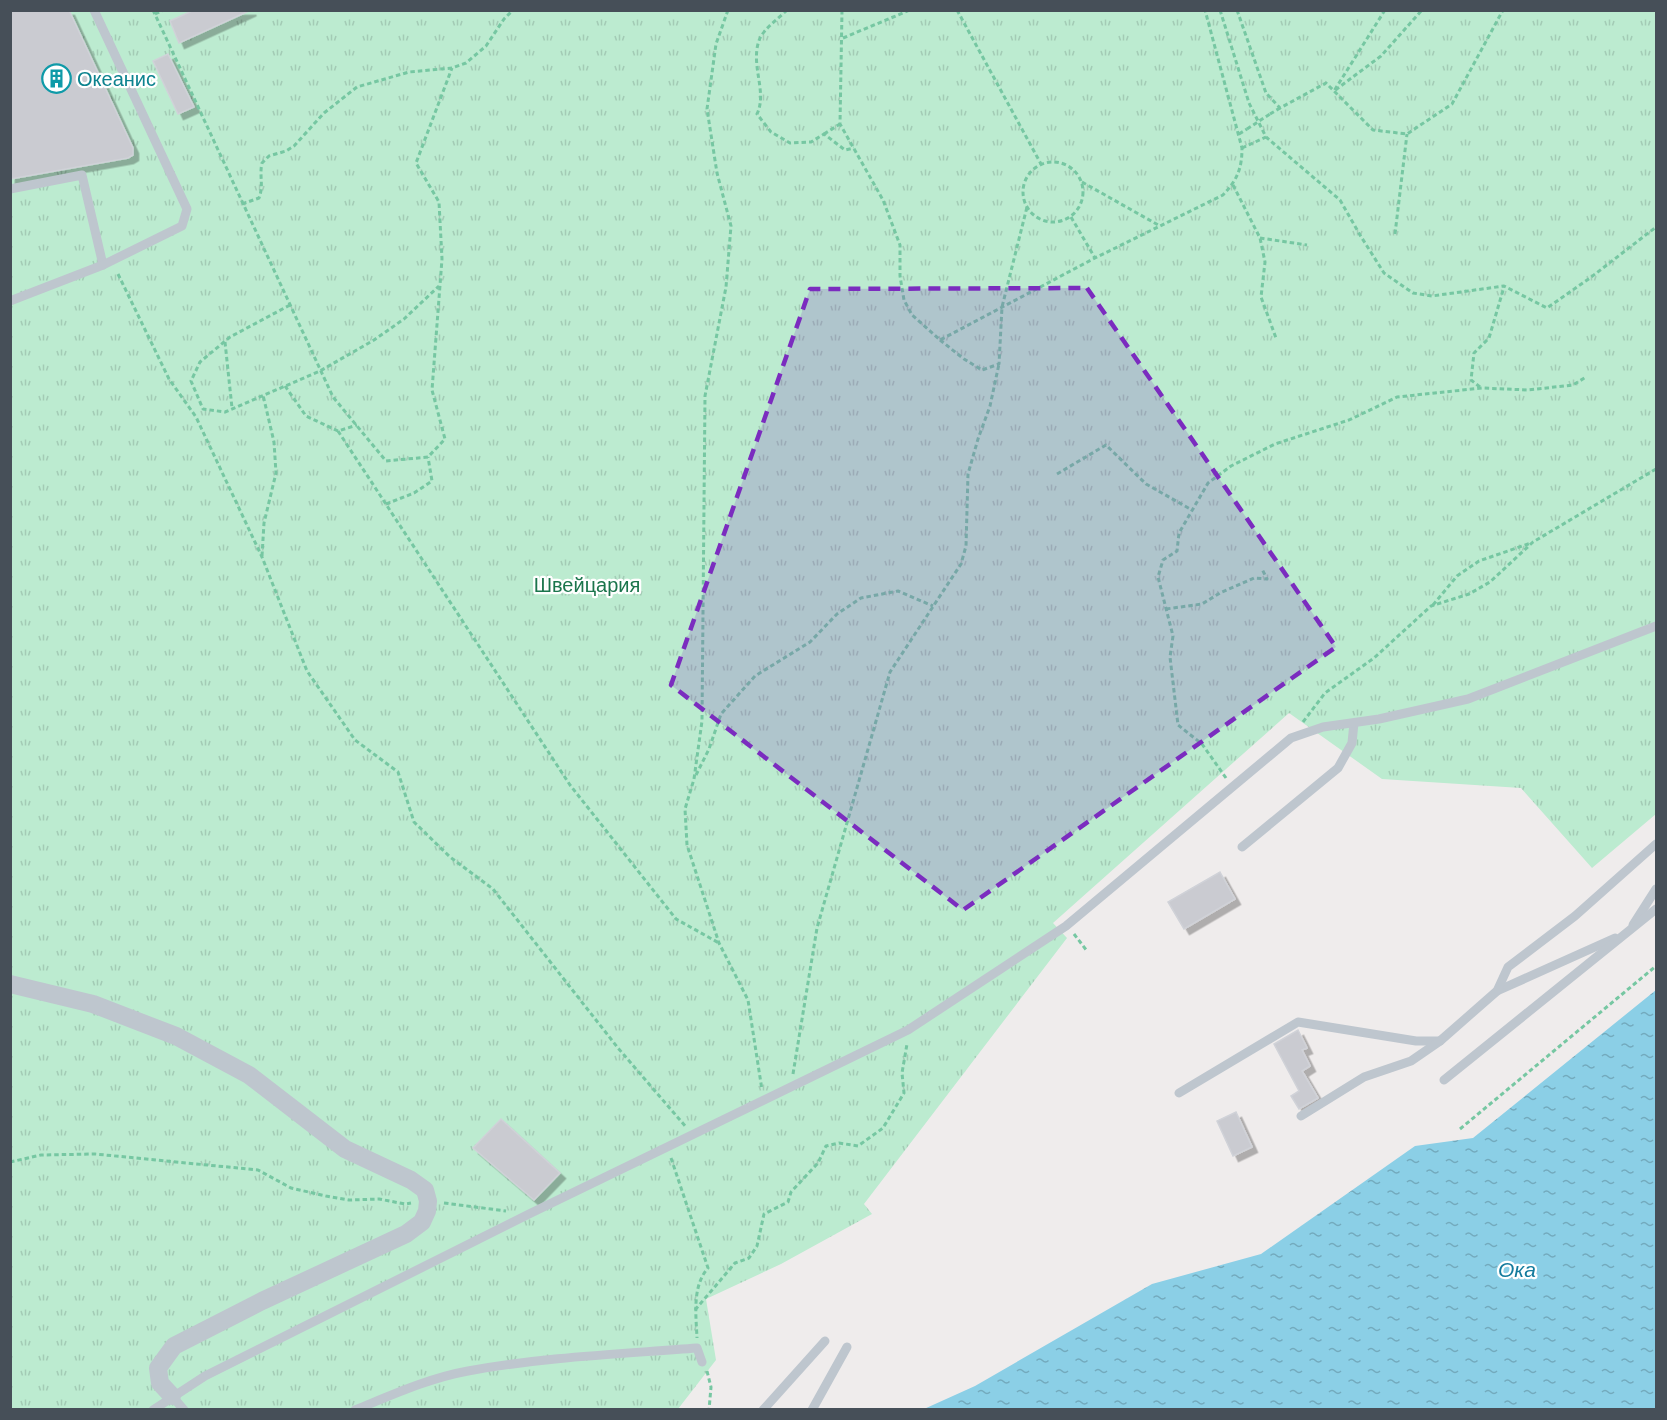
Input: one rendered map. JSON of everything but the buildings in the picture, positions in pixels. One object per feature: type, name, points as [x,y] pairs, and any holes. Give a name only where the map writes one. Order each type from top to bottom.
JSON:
[{"type":"street","points":[[10,984],[93,1004],[176,1036],[249,1075],[345,1149],[411,1180],[425,1190],[428,1201],[427,1211],[422,1222],[406,1234],[262,1301],[174,1346],[158,1368],[160,1383],[178,1403]]},
{"type":"lane","points":[[10,302],[103,265],[182,226],[187,209],[94,10]]},
{"type":"lane","points":[[10,189],[82,176],[103,265]]},
{"type":"lane","points":[[153,1410],[178,1403],[205,1376],[529,1214],[908,1030],[1066,926],[1291,738],[1323,728],[1379,719],[1468,699],[1656,626]]},
{"type":"lane","points":[[1242,846],[1338,768],[1352,743],[1354,723]]},
{"type":"lane","points":[[1497,991],[1508,967],[1575,916],[1656,844]]},
{"type":"lane","points":[[1301,1116],[1364,1077],[1411,1061],[1440,1041],[1497,991],[1627,933],[1656,890]]},
{"type":"lane","points":[[1444,1080],[1656,909]]},
{"type":"lane","points":[[1179,1093],[1298,1022],[1416,1041],[1440,1041]]},
{"type":"lane","points":[[764,1410],[825,1341]]},
{"type":"lane","points":[[812,1410],[847,1347]]},
{"type":"lane","points":[[355,1410],[417,1384],[467,1371],[555,1359],[697,1348],[702,1362]]},
{"type":"path","points":[[164,10],[154,12],[333,398],[386,461],[428,457],[445,439],[432,390],[442,259],[439,202],[416,163],[452,68]]},
{"type":"path","points":[[242,204],[259,198],[263,187],[260,174],[262,162],[269,156],[294,146],[324,113],[357,87],[409,72],[452,68],[466,63],[477,54],[513,10]]},
{"type":"path","points":[[728,10],[716,44],[707,109],[717,173],[731,226],[726,287],[705,396],[702,721],[694,779],[685,809],[687,845],[719,944],[748,1000],[764,1100]]},
{"type":"path","points":[[787,10],[760,37],[755,60],[761,105],[757,114],[771,132],[790,143],[811,142],[840,124]]},
{"type":"path","points":[[842,10],[840,124],[882,200],[900,245],[900,276],[904,300],[912,315],[964,359],[982,370],[999,364]]},
{"type":"path","points":[[843,38],[910,10]]},
{"type":"path","points":[[957,10],[1041,164]]},
{"type":"path","points":[[940,339],[1095,258],[1223,195],[1233,185],[1242,165],[1242,148],[1205,10]]},
{"type":"path","points":[[1220,10],[1249,103],[1266,137],[1340,200],[1384,273],[1413,293],[1432,296],[1504,286],[1547,308],[1656,227]]},
{"type":"path","points":[[1237,10],[1266,93],[1280,108]]},
{"type":"path","points":[[1334,91],[1385,10]]},
{"type":"path","points":[[1334,91],[1381,56],[1422,10]]},
{"type":"path","points":[[1239,134],[1280,108],[1326,84],[1372,130],[1407,134],[1452,104],[1503,10]]},
{"type":"path","points":[[824,134],[845,150],[854,148]]},
{"type":"path","points":[[1395,234],[1407,134]]},
{"type":"path","points":[[1242,148],[1266,137]]},
{"type":"path","points":[[1050,161],[1061,162],[1070,166],[1077,173],[1082,182],[1082,201],[1078,210],[1071,217],[1062,221],[1042,220],[1027,207],[1023,198],[1026,178],[1032,169],[1041,164],[1050,161]]},
{"type":"path","points":[[1082,182],[1160,226]]},
{"type":"path","points":[[1233,185],[1260,238],[1265,262],[1262,297],[1276,338]]},
{"type":"path","points":[[790,1088],[817,928],[890,672],[961,564],[966,546],[968,474],[990,406],[999,364],[1002,307],[1027,207]]},
{"type":"path","points":[[1071,217],[1095,258]]},
{"type":"path","points":[[1260,238],[1307,245]]},
{"type":"path","points":[[118,274],[169,379],[196,417],[262,557],[307,671],[356,740],[398,772],[414,822],[450,857],[493,889],[618,1048],[693,1135]]},
{"type":"path","points":[[290,305],[225,342],[200,362],[190,381],[203,409],[225,412],[320,371],[374,340],[404,319],[440,285]]},
{"type":"path","points":[[1482,388],[1471,380],[1474,354],[1489,338],[1504,286]]},
{"type":"path","points":[[225,342],[232,408]]},
{"type":"path","points":[[1232,786],[1202,744],[1178,725],[1170,657],[1173,636],[1158,577],[1163,561],[1177,551],[1179,533],[1208,483],[1231,466],[1275,444],[1348,420],[1397,397],[1482,388],[1528,390],[1573,386],[1586,377]]},
{"type":"path","points":[[284,386],[306,416],[338,431],[570,785],[676,919],[719,944]]},
{"type":"path","points":[[262,557],[264,523],[276,473],[274,442],[264,395]]},
{"type":"path","points":[[338,431],[357,425]]},
{"type":"path","points":[[1058,474],[1106,445],[1146,484],[1192,510]]},
{"type":"path","points":[[386,504],[414,493],[432,481],[428,457]]},
{"type":"path","points":[[1291,738],[1325,693],[1374,658],[1431,606],[1457,576],[1479,561],[1533,542],[1656,470]]},
{"type":"path","points":[[1431,606],[1469,594],[1490,582],[1533,542]]},
{"type":"path","points":[[1166,609],[1202,604],[1254,578],[1267,579],[1262,569]]},
{"type":"path","points":[[694,779],[709,749],[721,714],[755,676],[810,642],[837,614],[861,598],[898,591],[933,606]]},
{"type":"path","points":[[1073,933],[1086,951]]},
{"type":"path","points":[[1460,1129],[1656,966]]},
{"type":"path","points":[[695,1310],[735,1263],[750,1258],[757,1246],[764,1214],[788,1202],[791,1192],[818,1163],[826,1146],[839,1143],[858,1146],[883,1128],[904,1093],[902,1073],[907,1052],[908,1030]]},
{"type":"path","points":[[667,1148],[708,1269],[700,1276],[695,1310],[697,1348]]},
{"type":"path","points":[[10,1162],[41,1155],[106,1155],[258,1170],[291,1188],[349,1200],[379,1199],[405,1204],[428,1201],[529,1214]]},
{"type":"path","points":[[702,1362],[709,1374],[711,1387],[709,1409]]},
{"type":"highlighted area","points":[[1087,288],[1336,647],[963,910],[671,685],[810,289]]},
{"type":"green space","name":"Швейцария","points":[[10,11],[1656,11],[1656,814],[1592,868],[1521,788],[1382,779],[1289,713],[1053,923],[1067,938],[864,1204],[872,1214],[781,1264],[706,1299],[716,1360],[678,1409],[11,1409]]},
{"type":"water","name":"Ока","points":[[1656,990],[1656,1409],[924,1409],[975,1386],[1152,1284],[1261,1254],[1415,1146],[1473,1138]]},
{"type":"place","name":"Океанис","points":[[56,79]]}]
